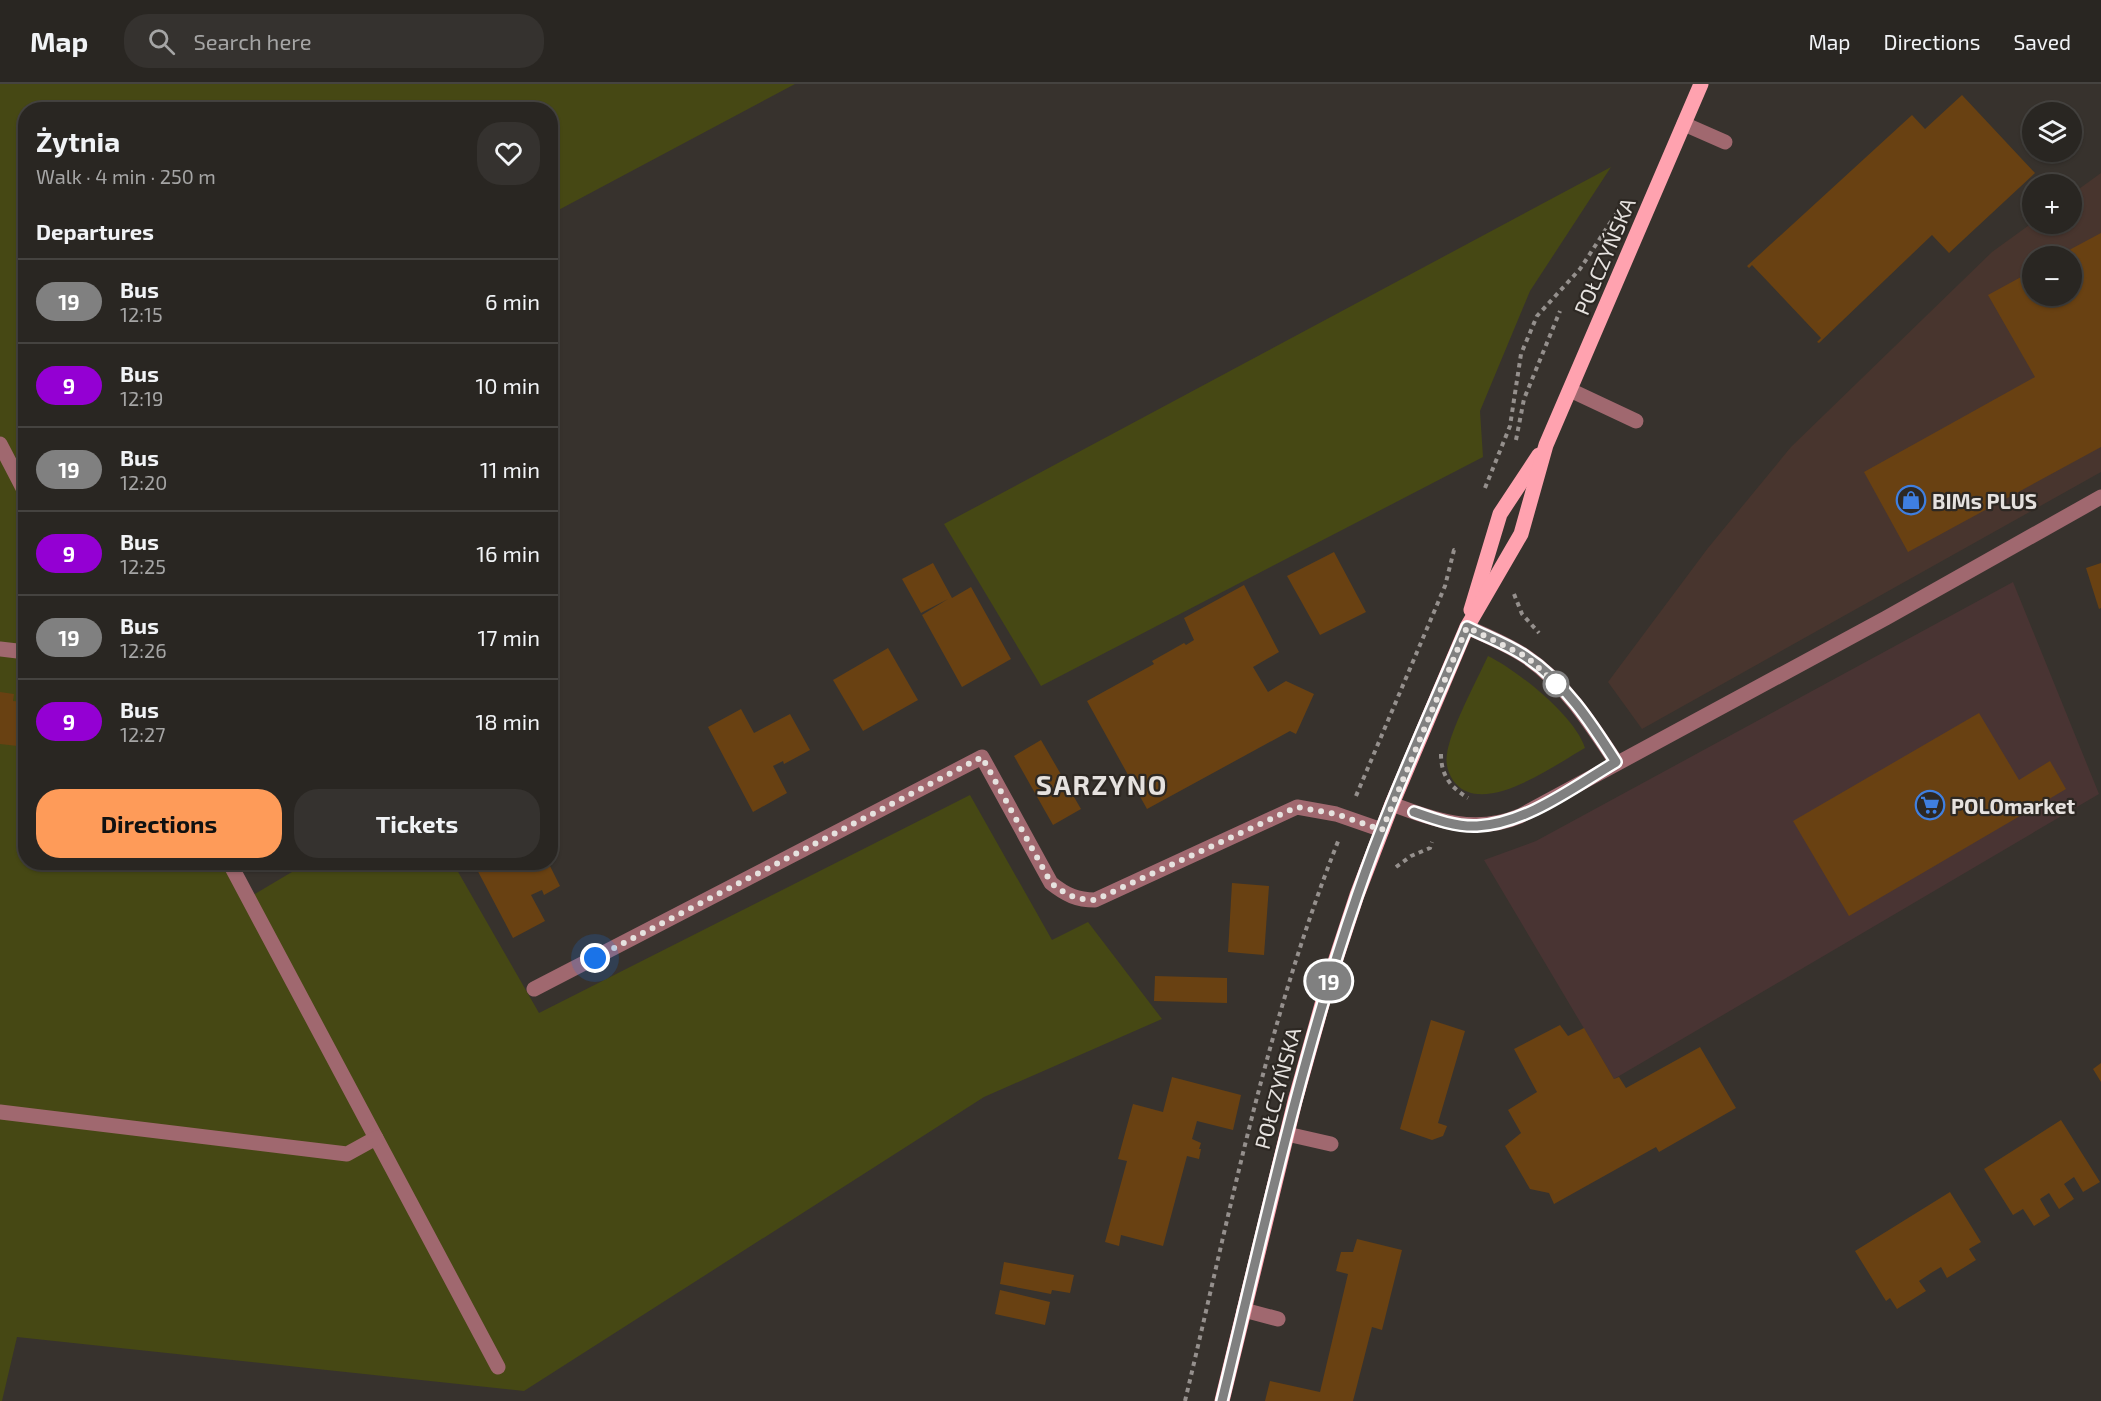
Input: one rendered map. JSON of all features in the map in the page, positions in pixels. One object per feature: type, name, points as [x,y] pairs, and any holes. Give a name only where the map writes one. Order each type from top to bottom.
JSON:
[{"type":"main road","name":"POŁCZYŃSKA","points":[[1467,627],[1517,543],[1546,445],[1701,84]]},
{"type":"main road","name":"POŁCZYŃSKA","points":[[1222,1401],[1287,1134],[1328,983],[1392,804],[1467,627],[1500,514],[1546,445]]},
{"type":"street","points":[[1684,124],[1725,142]]},
{"type":"street","points":[[1570,390],[1636,421]]},
{"type":"street","points":[[0,444],[18,479]]},
{"type":"street","points":[[1392,804],[1441,821],[1479,826],[1499,823],[1544,804],[1616,762],[1907,607],[2101,497]]},
{"type":"street","points":[[1467,627],[1506,645],[1538,666],[1589,721],[1616,762]]},
{"type":"street","points":[[0,649],[18,651]]},
{"type":"street","points":[[534,989],[982,757],[1051,883],[1065,894],[1081,900],[1095,900],[1297,807],[1336,814],[1382,830]]},
{"type":"street","points":[[234,870],[498,1367]]},
{"type":"street","points":[[0,1112],[347,1154],[376,1138]]},
{"type":"street","points":[[1287,1134],[1331,1144]]},
{"type":"street","points":[[1244,1310],[1278,1319]]},
{"type":"path","points":[[1482,494],[1507,434],[1521,354],[1537,316],[1580,268],[1622,204]]},
{"type":"path","points":[[1515,443],[1520,432],[1524,399],[1560,311]]},
{"type":"path","points":[[1453,794],[1455,789]]},
{"type":"path","points":[[1394,870],[1411,856],[1430,848],[1432,843]]},
{"type":"shaded area","points":[[0,84],[795,84],[558,210],[558,102],[18,102],[18,870],[239,870],[253,895],[295,870],[457,870],[539,1013],[970,795],[1052,940],[1088,922],[1162,1019],[984,1097],[524,1391],[17,1337],[2,1401],[0,1401]]},
{"type":"shaded area","points":[[1611,167],[1530,291],[1480,411],[1483,457],[1041,686],[944,524]]},
{"type":"shaded area","points":[[2101,173],[2101,472],[1642,729],[1608,682],[1708,548],[1791,447],[1992,252],[2022,230],[2022,234],[2082,234],[2082,187]]},
{"type":"shaded area","points":[[2013,582],[2099,794],[1614,1079],[1484,860],[1536,841]]},
{"type":"shaded area","points":[[1488,656],[1544,695],[1570,722],[1585,748],[1521,784],[1485,794],[1469,792],[1456,784],[1448,770],[1447,758],[1449,744],[1458,719]]},
{"type":"building","points":[[1962,95],[2022,159],[2022,162],[2035,173],[2022,174],[2022,185],[1949,253],[1932,235],[1819,343],[1817,342],[1821,338],[1752,265],[1749,268],[1747,266],[1912,115],[1925,129]]},
{"type":"building","points":[[2101,233],[2101,447],[1908,552],[1864,472],[2035,377],[1988,295],[2022,276],[2022,306],[2082,306],[2082,246],[2077,246]]},
{"type":"building","points":[[1334,552],[1366,612],[1320,635],[1287,576]]},
{"type":"building","points":[[933,563],[952,598],[971,587],[1011,659],[962,687],[922,615],[948,599],[921,613],[902,579]]},
{"type":"building","points":[[2101,563],[2101,608],[2099,609],[2086,568]]},
{"type":"building","points":[[1244,585],[1279,652],[1253,667],[1268,692],[1286,681],[1314,694],[1296,734],[1290,731],[1147,809],[1087,701],[1154,664],[1152,661],[1194,640],[1184,618]]},
{"type":"building","points":[[888,648],[918,700],[863,731],[833,680]]},
{"type":"building","points":[[0,692],[14,694],[13,701],[18,701],[18,746],[0,744]]},
{"type":"building","points":[[741,709],[754,733],[790,714],[810,750],[784,764],[783,761],[773,766],[787,793],[753,812],[708,727]]},
{"type":"building","name":"POLOmarket","points":[[1979,713],[2019,780],[2050,761],[2066,789],[1849,916],[1793,821]]},
{"type":"building","points":[[1041,740],[1081,809],[1053,825],[1014,756]]},
{"type":"building","points":[[477,870],[552,870],[560,886],[544,895],[542,890],[531,895],[545,921],[513,938]]},
{"type":"building","points":[[1232,883],[1269,886],[1264,955],[1228,952]]},
{"type":"building","points":[[1155,976],[1227,978],[1227,1003],[1154,1001]]},
{"type":"building","points":[[1431,1020],[1465,1031],[1438,1123],[1447,1126],[1443,1136],[1432,1140],[1400,1129]]},
{"type":"building","points":[[1560,1025],[1568,1036],[1584,1028],[1614,1079],[1619,1077],[1626,1088],[1700,1047],[1736,1108],[1659,1152],[1656,1147],[1554,1204],[1549,1193],[1530,1189],[1505,1146],[1521,1133],[1508,1110],[1537,1092],[1514,1049]]},
{"type":"building","points":[[2101,1063],[2101,1082],[2093,1069]]},
{"type":"building","points":[[1172,1077],[1241,1095],[1233,1130],[1197,1121],[1192,1139],[1201,1143],[1199,1159],[1187,1156],[1163,1246],[1121,1235],[1119,1246],[1105,1242],[1127,1161],[1118,1159],[1133,1104],[1163,1112]]},
{"type":"building","points":[[2061,1120],[2100,1182],[2083,1192],[2074,1177],[2064,1184],[2074,1199],[2059,1209],[2049,1193],[2040,1199],[2050,1216],[2034,1226],[2023,1209],[2013,1215],[1984,1169]]},
{"type":"building","points":[[1950,1192],[1981,1242],[1969,1249],[1976,1260],[1947,1278],[1941,1267],[1931,1273],[1919,1281],[1926,1291],[1897,1309],[1890,1298],[1886,1301],[1855,1251]]},
{"type":"building","points":[[1357,1239],[1402,1250],[1382,1330],[1372,1327],[1353,1401],[1265,1401],[1270,1381],[1320,1392],[1348,1274],[1336,1271],[1341,1252],[1353,1252]]},
{"type":"building","points":[[1004,1262],[1074,1275],[1070,1293],[1052,1290],[1051,1294],[1000,1284]]},
{"type":"building","points":[[1000,1290],[1050,1302],[1045,1325],[995,1314]]},
{"type":"bus line","name":"19","points":[[1222,1401],[1285,1140],[1328,983],[1357,895],[1392,804],[1467,627],[1506,645],[1538,666],[1573,701],[1599,734],[1616,762],[1544,804],[1505,822],[1469,826],[1441,821],[1414,812]]},
{"type":"place","name":"BIMs PLUS","points":[[1911,500]]},
{"type":"place","name":"POLOmarket","points":[[1930,805]]},
{"type":"district","name":"SARZYNO","points":[[1102,784]]},
{"type":"route","points":[[595,958],[982,757],[1051,883],[1065,894],[1081,900],[1095,900],[1297,807],[1336,814],[1382,830],[1467,627],[1527,657],[1556,684]]}]
